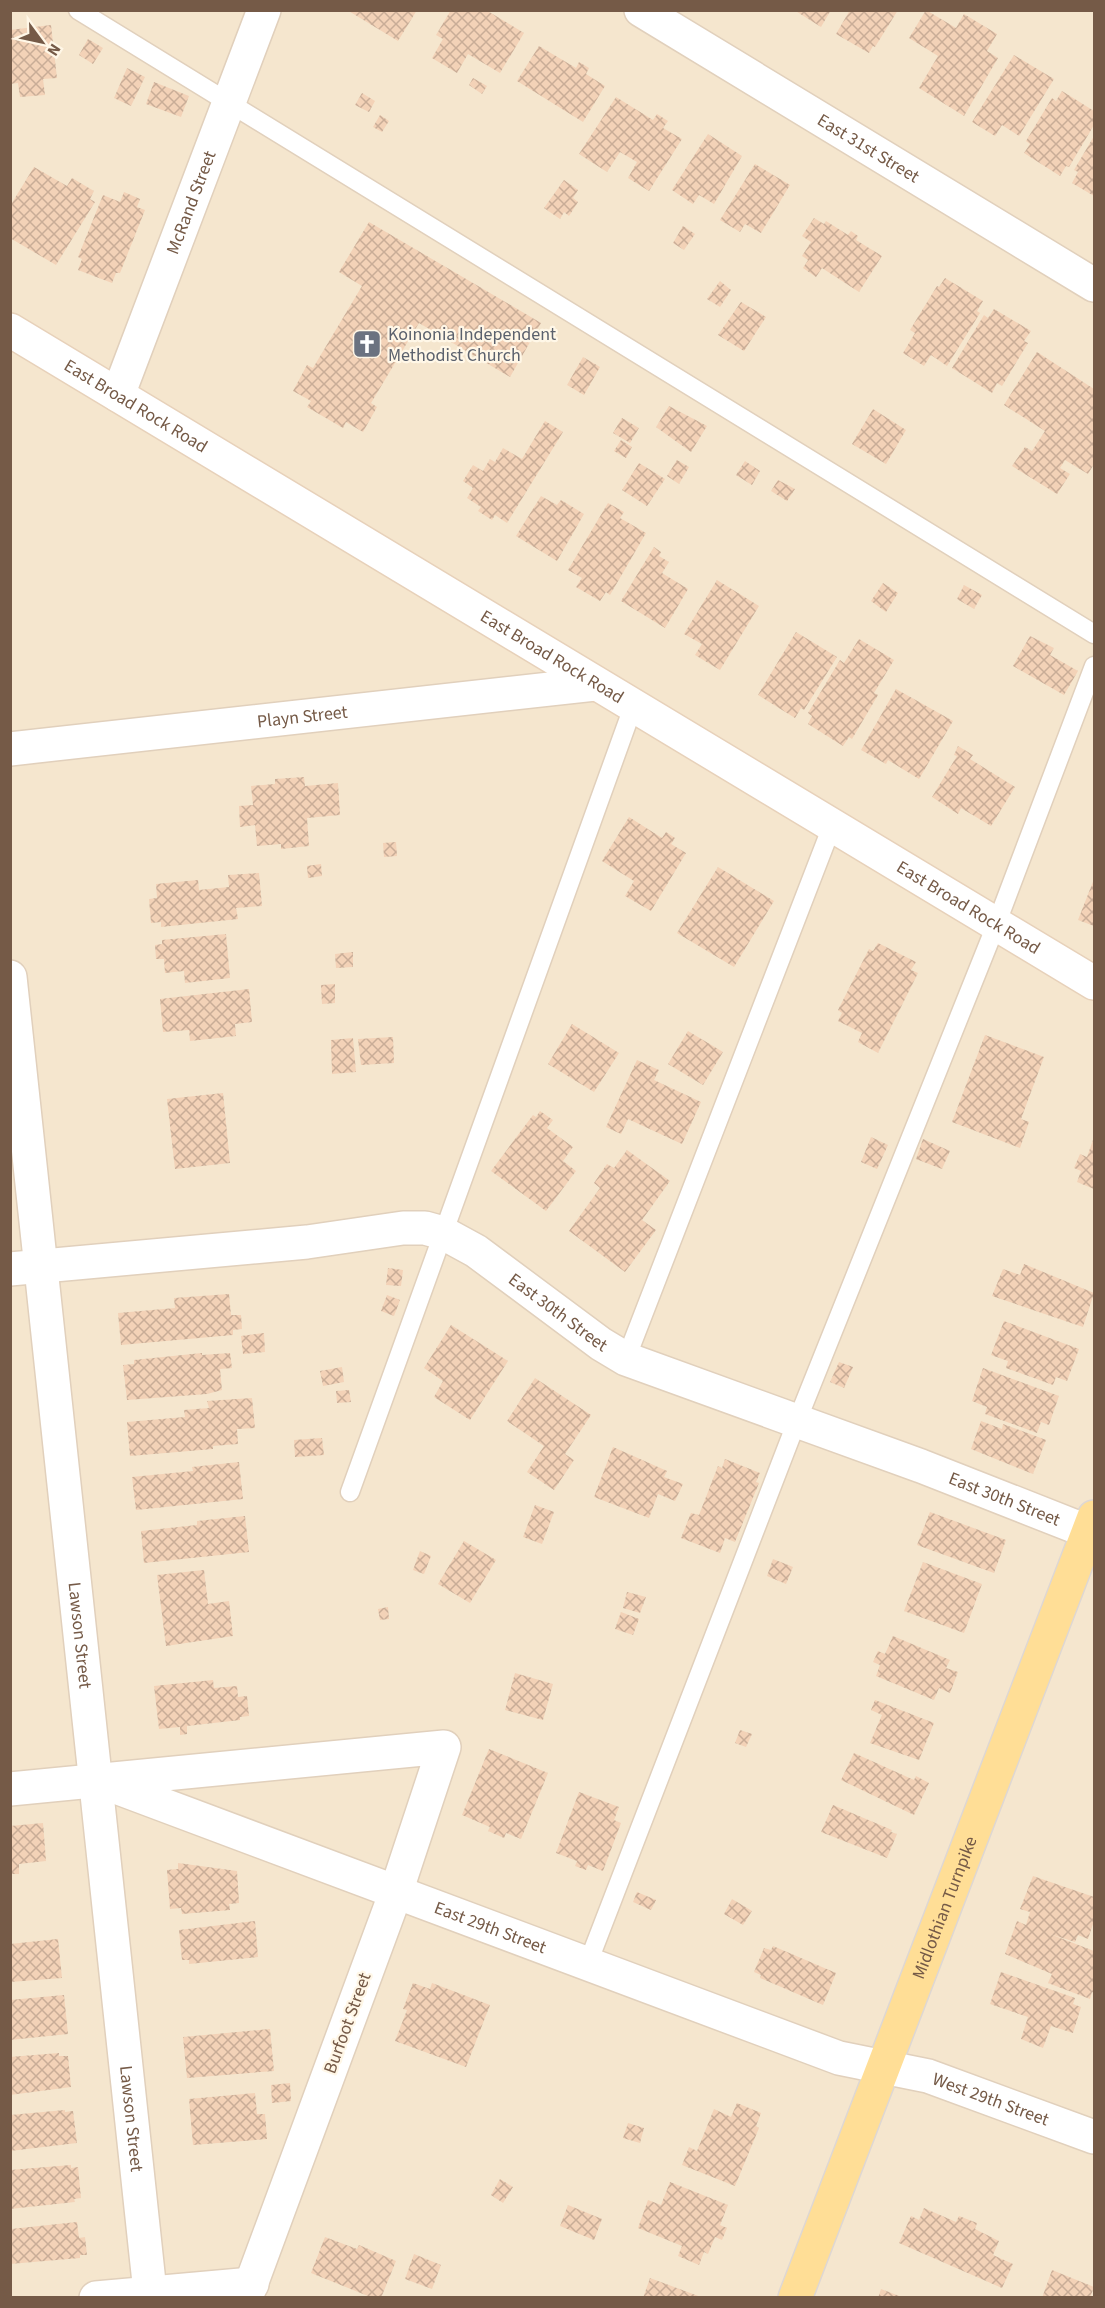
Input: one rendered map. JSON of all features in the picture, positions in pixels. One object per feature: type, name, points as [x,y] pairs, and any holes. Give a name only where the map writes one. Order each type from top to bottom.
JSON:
[{"type":"main road","name":"Midlothian Turnpike","points":[[795,2298],[1093,1528]]},
{"type":"street","name":"McRand Street","points":[[118,395],[231,103],[264,10]]},
{"type":"street","name":"East 31st Street","points":[[641,10],[1095,285]]},
{"type":"street","name":"East Broad Rock Road","points":[[10,330],[1095,983]]},
{"type":"street","name":"Playn Street","points":[[10,749],[595,684]]},
{"type":"street","name":"Lawson Street","points":[[10,977],[26,1267],[97,1780],[150,2292]]},
{"type":"street","name":"East 30th Street","points":[[26,1267],[307,1242],[403,1228],[425,1228],[443,1233],[476,1251],[601,1344],[626,1359],[1093,1528]]},
{"type":"street","name":"East 29th Street","points":[[10,1789],[444,1747]]},
{"type":"street","name":"Burfoot Street","points":[[249,2291],[396,1892],[444,1747]]},
{"type":"street","name":"East 29th Street","points":[[97,1780],[839,2058],[885,2068]]},
{"type":"street","name":"West 29th Street","points":[[885,2068],[928,2076],[1095,2137]]},
{"type":"street","points":[[96,2298],[150,2292],[249,2291]]},
{"type":"lane","points":[[78,10],[1095,634]]},
{"type":"lane","points":[[588,1963],[797,1421],[996,924],[1095,666]]},
{"type":"lane","points":[[350,1492],[633,707]]},
{"type":"lane","points":[[626,1359],[832,826]]},
{"type":"shaded area","points":[[11,11],[1094,11],[1094,2297],[11,2297]]},
{"type":"building","points":[[347,10],[417,10],[398,41]]},
{"type":"building","points":[[451,10],[486,10],[524,33],[500,73],[468,54],[457,73],[432,58],[443,39],[436,35]]},
{"type":"building","points":[[794,10],[831,10],[821,27]]},
{"type":"building","points":[[850,10],[898,10],[869,53],[836,34]]},
{"type":"building","points":[[926,10],[956,28],[964,14],[997,34],[987,51],[998,58],[964,116],[919,88],[938,56],[909,38]]},
{"type":"building","points":[[51,25],[57,78],[43,79],[45,95],[20,97],[18,83],[10,84],[10,30]]},
{"type":"building","points":[[88,39],[103,48],[93,64],[79,55]]},
{"type":"building","points":[[539,46],[576,68],[579,62],[589,68],[586,74],[605,86],[583,122],[517,81]]},
{"type":"building","points":[[1014,55],[1054,79],[1019,136],[1002,125],[995,136],[972,122]]},
{"type":"building","points":[[127,68],[145,77],[131,106],[114,98]]},
{"type":"building","points":[[473,78],[487,86],[482,94],[469,85]]},
{"type":"building","points":[[154,82],[189,96],[181,117],[146,104]]},
{"type":"building","points":[[1062,91],[1094,111],[1094,125],[1069,167],[1066,166],[1060,176],[1024,153],[1030,144],[1026,141],[1052,98],[1056,101]]},
{"type":"building","points":[[362,93],[375,101],[369,112],[355,105]]},
{"type":"building","points":[[616,97],[653,120],[657,114],[668,121],[663,128],[682,139],[649,191],[628,178],[637,162],[620,152],[607,172],[579,154]]},
{"type":"building","points":[[380,115],[389,121],[382,132],[373,127]]},
{"type":"building","points":[[708,134],[742,156],[714,204],[699,195],[693,204],[672,190]]},
{"type":"building","points":[[1094,136],[1094,196],[1072,183],[1078,172],[1074,170]]},
{"type":"building","points":[[755,164],[790,185],[761,233],[745,224],[740,232],[720,220]]},
{"type":"building","points":[[34,167],[67,186],[72,178],[94,191],[90,199],[95,202],[56,265],[10,238],[10,206]]},
{"type":"building","points":[[564,180],[578,190],[573,198],[578,202],[569,216],[564,212],[560,219],[544,208]]},
{"type":"building","points":[[124,192],[140,199],[137,207],[145,210],[120,273],[116,273],[112,283],[78,270],[82,259],[78,257],[103,195],[120,202]]},
{"type":"building","points":[[814,218],[824,224],[826,221],[848,235],[851,231],[858,236],[856,240],[882,256],[859,292],[822,268],[816,277],[803,268],[808,260],[802,256],[811,242],[802,236]]},
{"type":"building","name":"Koinonia Independent Methodist Church","points":[[369,222],[541,323],[510,377],[419,323],[371,403],[377,407],[363,432],[346,422],[343,428],[307,407],[311,401],[293,391],[307,365],[313,368],[362,286],[339,272]]},
{"type":"building","points":[[683,226],[695,234],[684,250],[673,243]]},
{"type":"building","points":[[945,278],[983,301],[977,311],[980,313],[947,366],[931,355],[924,366],[903,353],[915,333],[910,330],[937,286],[939,287]]},
{"type":"building","points":[[720,281],[731,290],[720,307],[707,299]]},
{"type":"building","points":[[741,302],[766,317],[744,351],[718,335]]},
{"type":"building","points":[[994,309],[1031,331],[1024,341],[1028,343],[1002,386],[997,383],[992,393],[952,368],[984,315],[988,318]]},
{"type":"building","points":[[1037,352],[1094,389],[1094,464],[1088,474],[1065,460],[1060,468],[1070,474],[1057,494],[1012,466],[1025,447],[1032,451],[1045,431],[1004,405]]},
{"type":"building","points":[[583,357],[600,367],[584,395],[567,385]]},
{"type":"building","points":[[669,406],[707,426],[691,452],[656,427]]},
{"type":"building","points":[[873,409],[906,430],[886,464],[852,444]]},
{"type":"building","points":[[622,418],[639,428],[630,443],[613,433]]},
{"type":"building","points":[[545,421],[563,432],[507,523],[495,515],[492,520],[478,511],[481,507],[467,498],[473,488],[463,481],[473,465],[483,471],[490,459],[495,462],[503,448],[522,459]]},
{"type":"building","points":[[621,440],[632,447],[626,458],[614,451]]},
{"type":"building","points":[[677,460],[689,467],[679,484],[667,476]]},
{"type":"building","points":[[745,461],[760,471],[752,485],[736,475]]},
{"type":"building","points":[[639,463],[665,479],[647,506],[622,490]]},
{"type":"building","points":[[778,480],[795,489],[787,501],[771,491]]},
{"type":"building","points":[[541,496],[557,505],[561,500],[584,514],[557,561],[516,536]]},
{"type":"building","points":[[608,503],[624,512],[620,518],[646,533],[610,595],[606,592],[600,601],[576,587],[582,578],[568,570]]},
{"type":"building","points":[[654,547],[661,552],[659,556],[669,562],[662,573],[688,589],[665,628],[621,601]]},
{"type":"building","points":[[717,580],[759,606],[720,670],[695,655],[702,644],[684,634]]},
{"type":"building","points":[[883,583],[898,593],[886,612],[871,601]]},
{"type":"building","points":[[964,585],[982,595],[974,609],[957,599]]},
{"type":"building","points":[[796,632],[837,657],[804,710],[801,708],[795,718],[758,695]]},
{"type":"building","points":[[1030,636],[1054,648],[1050,655],[1078,671],[1064,695],[1013,666]]},
{"type":"building","points":[[859,639],[894,660],[874,693],[878,695],[852,739],[849,737],[843,746],[808,724],[812,716],[808,713],[840,660],[844,663]]},
{"type":"building","points":[[896,689],[953,721],[919,779],[888,760],[886,764],[861,750]]},
{"type":"building","points":[[958,746],[973,755],[970,759],[1015,787],[991,826],[961,808],[958,814],[932,797],[957,756],[954,755]]},
{"type":"building","points":[[304,777],[305,786],[338,783],[340,815],[307,818],[309,846],[281,849],[281,844],[257,846],[255,825],[240,827],[239,806],[253,805],[251,786],[275,784],[275,779]]},
{"type":"building","points":[[629,817],[662,838],[666,832],[675,838],[671,844],[686,853],[651,911],[625,896],[634,881],[602,861]]},
{"type":"building","points":[[396,842],[397,856],[384,857],[383,843]]},
{"type":"building","points":[[321,864],[322,876],[308,878],[307,866]]},
{"type":"building","points":[[718,867],[774,901],[734,967],[677,933]]},
{"type":"building","points":[[259,873],[262,906],[236,908],[238,919],[161,927],[161,922],[151,923],[149,899],[157,898],[156,884],[198,880],[199,890],[229,887],[228,875]]},
{"type":"building","points":[[1094,879],[1094,926],[1078,920]]},
{"type":"building","points":[[226,934],[230,978],[185,983],[184,971],[165,973],[164,959],[156,959],[155,945],[162,944],[162,940]]},
{"type":"building","points":[[878,943],[916,962],[911,970],[918,973],[878,1053],[858,1042],[862,1033],[838,1021],[842,1013],[838,1010],[869,949],[873,951]]},
{"type":"building","points":[[353,952],[353,967],[336,968],[335,954]]},
{"type":"building","points":[[335,984],[335,1003],[322,1004],[321,985]]},
{"type":"building","points":[[249,989],[252,1022],[235,1024],[236,1036],[190,1041],[189,1030],[163,1032],[160,999]]},
{"type":"building","points":[[572,1024],[619,1053],[594,1092],[548,1064]]},
{"type":"building","points":[[688,1031],[723,1052],[703,1085],[668,1064]]},
{"type":"building","points":[[985,1035],[1044,1057],[1021,1119],[1029,1122],[1020,1148],[952,1122]]},
{"type":"building","points":[[393,1037],[394,1063],[361,1065],[358,1039]]},
{"type":"building","points":[[353,1038],[356,1072],[332,1074],[331,1040]]},
{"type":"building","points":[[637,1060],[659,1070],[654,1080],[701,1102],[682,1144],[628,1119],[621,1134],[606,1127]]},
{"type":"building","points":[[223,1093],[230,1163],[175,1169],[167,1099]]},
{"type":"building","points":[[540,1111],[553,1120],[547,1128],[573,1147],[563,1161],[576,1171],[546,1211],[491,1171],[533,1115],[536,1117]]},
{"type":"building","points":[[871,1137],[888,1145],[877,1169],[861,1162]]},
{"type":"building","points":[[1094,1137],[1094,1189],[1077,1182],[1081,1171],[1074,1168],[1080,1154],[1087,1157]]},
{"type":"building","points":[[923,1139],[950,1151],[942,1169],[916,1159]]},
{"type":"building","points":[[627,1150],[670,1181],[642,1220],[656,1230],[625,1272],[569,1231],[600,1188],[594,1183],[607,1164],[614,1168]]},
{"type":"building","points":[[1024,1264],[1094,1293],[1083,1327],[992,1296],[1003,1269],[1020,1275]]},
{"type":"building","points":[[388,1268],[403,1270],[401,1286],[386,1285]]},
{"type":"building","points":[[229,1294],[231,1315],[241,1315],[242,1329],[233,1330],[233,1335],[121,1345],[118,1313],[175,1308],[174,1298]]},
{"type":"building","points":[[387,1295],[400,1300],[394,1316],[381,1311]]},
{"type":"building","points":[[1004,1321],[1079,1349],[1067,1381],[1056,1377],[1053,1385],[1006,1368],[1008,1361],[991,1355]]},
{"type":"building","points":[[451,1325],[508,1361],[470,1420],[434,1397],[443,1381],[424,1368]]},
{"type":"building","points":[[264,1333],[265,1352],[243,1354],[241,1336]]},
{"type":"building","points":[[202,1353],[202,1355],[230,1353],[232,1368],[220,1369],[222,1390],[207,1394],[127,1400],[123,1365],[134,1364],[134,1360]]},
{"type":"building","points":[[839,1362],[853,1367],[844,1388],[830,1382]]},
{"type":"building","points":[[342,1367],[344,1382],[323,1386],[320,1371]]},
{"type":"building","points":[[983,1368],[1059,1396],[1049,1425],[1041,1422],[1037,1433],[985,1414],[987,1407],[972,1401]]},
{"type":"building","points":[[535,1378],[591,1415],[565,1454],[574,1460],[554,1490],[527,1472],[544,1446],[507,1421]]},
{"type":"building","points":[[349,1390],[351,1402],[337,1403],[336,1391]]},
{"type":"building","points":[[252,1398],[255,1428],[237,1429],[238,1444],[213,1446],[213,1449],[130,1456],[127,1422],[185,1417],[184,1410],[209,1408],[207,1401]]},
{"type":"building","points":[[981,1421],[1002,1429],[1003,1424],[1046,1440],[1033,1474],[971,1449]]},
{"type":"building","points":[[322,1438],[324,1455],[295,1457],[294,1440]]},
{"type":"building","points":[[613,1447],[667,1471],[664,1477],[683,1484],[675,1501],[658,1494],[649,1518],[594,1497]]},
{"type":"building","points":[[725,1459],[760,1473],[756,1482],[759,1483],[735,1542],[725,1538],[720,1553],[681,1538],[691,1513],[699,1515],[718,1466],[722,1468]]},
{"type":"building","points":[[239,1462],[243,1499],[136,1510],[132,1477],[193,1471],[192,1467]]},
{"type":"building","points":[[535,1505],[554,1512],[542,1544],[523,1537]]},
{"type":"building","points":[[930,1512],[1006,1540],[994,1573],[917,1545]]},
{"type":"building","points":[[245,1516],[249,1552],[144,1563],[141,1531],[197,1525],[197,1521]]},
{"type":"building","points":[[464,1541],[496,1560],[470,1603],[438,1584]]},
{"type":"building","points":[[420,1551],[431,1556],[424,1574],[413,1570]]},
{"type":"building","points":[[773,1559],[793,1567],[786,1584],[767,1576]]},
{"type":"building","points":[[923,1562],[982,1584],[964,1633],[904,1611]]},
{"type":"building","points":[[204,1570],[208,1604],[229,1601],[233,1636],[166,1646],[157,1575]]},
{"type":"building","points":[[627,1592],[646,1597],[640,1613],[623,1608]]},
{"type":"building","points":[[388,1607],[389,1619],[380,1620],[378,1609]]},
{"type":"building","points":[[621,1612],[639,1619],[633,1635],[615,1629]]},
{"type":"building","points":[[893,1636],[950,1660],[946,1668],[958,1672],[950,1693],[939,1688],[934,1700],[876,1676],[880,1665],[873,1662],[878,1651],[885,1654]]},
{"type":"building","points":[[515,1673],[553,1684],[543,1720],[505,1710]]},
{"type":"building","points":[[213,1680],[214,1688],[237,1686],[238,1697],[247,1696],[249,1716],[240,1717],[240,1720],[187,1726],[187,1734],[180,1735],[180,1727],[159,1729],[154,1686]]},
{"type":"building","points":[[875,1700],[934,1723],[919,1760],[870,1743],[882,1715],[871,1710]]},
{"type":"building","points":[[740,1730],[752,1734],[746,1747],[735,1743]]},
{"type":"building","points":[[489,1749],[548,1773],[521,1839],[506,1833],[504,1838],[488,1831],[490,1827],[462,1815]]},
{"type":"building","points":[[854,1753],[914,1780],[916,1776],[929,1783],[914,1815],[841,1780]]},
{"type":"building","points":[[579,1792],[619,1807],[614,1820],[621,1823],[603,1871],[588,1865],[586,1870],[575,1866],[577,1861],[556,1853]]},
{"type":"building","points":[[833,1805],[897,1834],[887,1858],[821,1832]]},
{"type":"building","points":[[43,1823],[46,1861],[19,1864],[19,1874],[10,1874],[10,1826]]},
{"type":"building","points":[[178,1863],[237,1871],[239,1903],[229,1904],[230,1910],[182,1914],[181,1908],[170,1909],[167,1870],[178,1869]]},
{"type":"building","points":[[1033,1876],[1094,1897],[1094,1921],[1088,1939],[1078,1935],[1075,1942],[1050,1934],[1094,1951],[1094,1993],[1092,1992],[1090,1999],[1048,1983],[1052,1974],[1005,1954],[1017,1921],[1026,1925],[1030,1912],[1020,1909]]},
{"type":"building","points":[[637,1892],[656,1900],[651,1910],[633,1902]]},
{"type":"building","points":[[732,1899],[752,1911],[743,1925],[724,1914]]},
{"type":"building","points":[[255,1921],[258,1957],[189,1964],[189,1960],[182,1960],[179,1930]]},
{"type":"building","points":[[58,1939],[62,1978],[10,1982],[10,1944]]},
{"type":"building","points":[[773,1946],[836,1973],[823,2005],[760,1978],[761,1975],[754,1972],[764,1948],[771,1950]]},
{"type":"building","points":[[1001,1972],[1075,1998],[1073,2004],[1081,2007],[1073,2033],[1051,2026],[1043,2048],[1021,2039],[1028,2017],[990,2004]]},
{"type":"building","points":[[413,1983],[430,1989],[432,1983],[490,2005],[466,2067],[395,2041],[407,2010],[403,2009]]},
{"type":"building","points":[[64,1995],[68,2034],[10,2040],[10,2000]]},
{"type":"building","points":[[270,2029],[274,2071],[187,2078],[183,2037]]},
{"type":"building","points":[[59,2053],[59,2056],[68,2056],[71,2087],[10,2095],[10,2057]]},
{"type":"building","points":[[290,2083],[291,2101],[272,2103],[271,2085]]},
{"type":"building","points":[[255,2093],[257,2114],[265,2114],[267,2139],[193,2145],[189,2099]]},
{"type":"building","points":[[737,2103],[761,2113],[756,2126],[759,2128],[735,2186],[682,2165],[689,2147],[697,2151],[714,2109],[731,2117]]},
{"type":"building","points":[[65,2110],[65,2112],[73,2111],[77,2143],[10,2151],[10,2115]]},
{"type":"building","points":[[628,2123],[644,2128],[640,2143],[623,2138]]},
{"type":"building","points":[[71,2165],[71,2168],[78,2167],[81,2198],[74,2199],[75,2202],[10,2209],[10,2170]]},
{"type":"building","points":[[500,2179],[513,2187],[503,2203],[491,2195]]},
{"type":"building","points":[[670,2182],[728,2205],[720,2225],[727,2228],[722,2240],[715,2237],[708,2254],[704,2252],[699,2265],[678,2256],[682,2246],[638,2228],[648,2200],[661,2205]]},
{"type":"building","points":[[568,2205],[602,2219],[594,2240],[560,2226]]},
{"type":"building","points":[[924,2208],[956,2222],[959,2216],[977,2223],[975,2229],[999,2241],[993,2255],[1013,2264],[1002,2288],[899,2243],[911,2216],[919,2220]]},
{"type":"building","points":[[77,2222],[79,2238],[85,2237],[87,2255],[80,2255],[80,2258],[10,2264],[11,2229]]},
{"type":"building","points":[[325,2237],[357,2249],[359,2245],[396,2261],[381,2298],[373,2298],[311,2273]]},
{"type":"building","points":[[414,2254],[441,2265],[432,2289],[405,2279]]},
{"type":"building","points":[[1052,2270],[1094,2287],[1090,2298],[1042,2298]]},
{"type":"building","points":[[650,2278],[701,2297],[701,2298],[643,2298]]},
{"type":"building","points":[[881,2289],[902,2297],[902,2298],[878,2298]]},
{"type":"place","name":"Koinonia Independent Methodist Church","points":[[367,344]]}]
